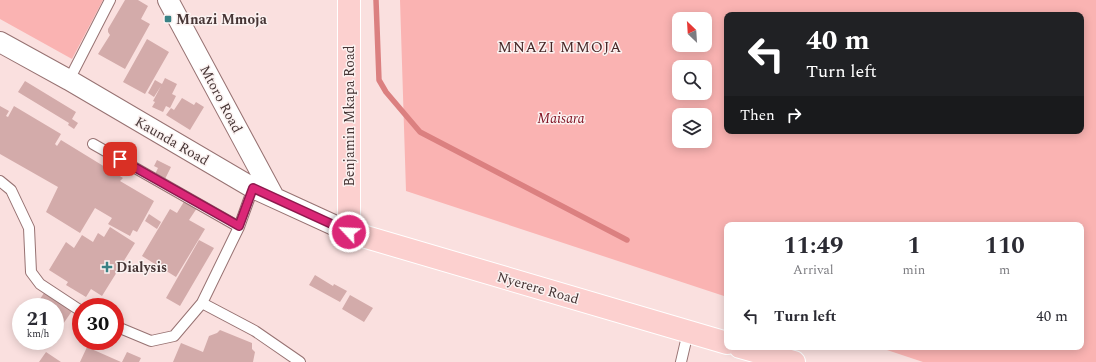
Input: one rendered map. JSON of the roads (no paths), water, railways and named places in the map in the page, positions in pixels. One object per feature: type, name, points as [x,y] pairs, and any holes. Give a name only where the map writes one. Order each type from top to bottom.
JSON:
[{"type":"main road","name":"Benjamin Mkapa Road","points":[[349,0],[349,232]]},
{"type":"main road","name":"Nyerere Road","points":[[349,232],[724,342]]},
{"type":"main road","points":[[751,350],[794,362]]},
{"type":"street","name":"Mtoro Road","points":[[168,0],[274,197]]},
{"type":"street","name":"Kaunda Road","points":[[0,42],[70,80],[253,188],[349,232]]},
{"type":"lane","points":[[70,80],[110,0]]},
{"type":"lane","points":[[93,144],[239,226]]},
{"type":"lane","points":[[0,181],[11,190],[29,228],[31,272],[40,284],[72,305]]},
{"type":"lane","points":[[124,330],[151,341],[174,336],[202,303],[239,226],[253,188]]},
{"type":"lane","points":[[202,303],[255,331],[300,362]]},
{"type":"lane","points":[[681,362],[688,332]]},
{"type":"waterway","points":[[376,0],[379,80],[386,92],[420,132],[627,240]]},
{"type":"place","name":"Mnazi Mmoja","points":[[168,19]]},
{"type":"place","name":"Dialysis","points":[[107,267]]},
{"type":"district","name":"MNAZI MMOJA","points":[[560,47]]},
{"type":"park label","name":"Maisara","points":[[561,118]]}]
